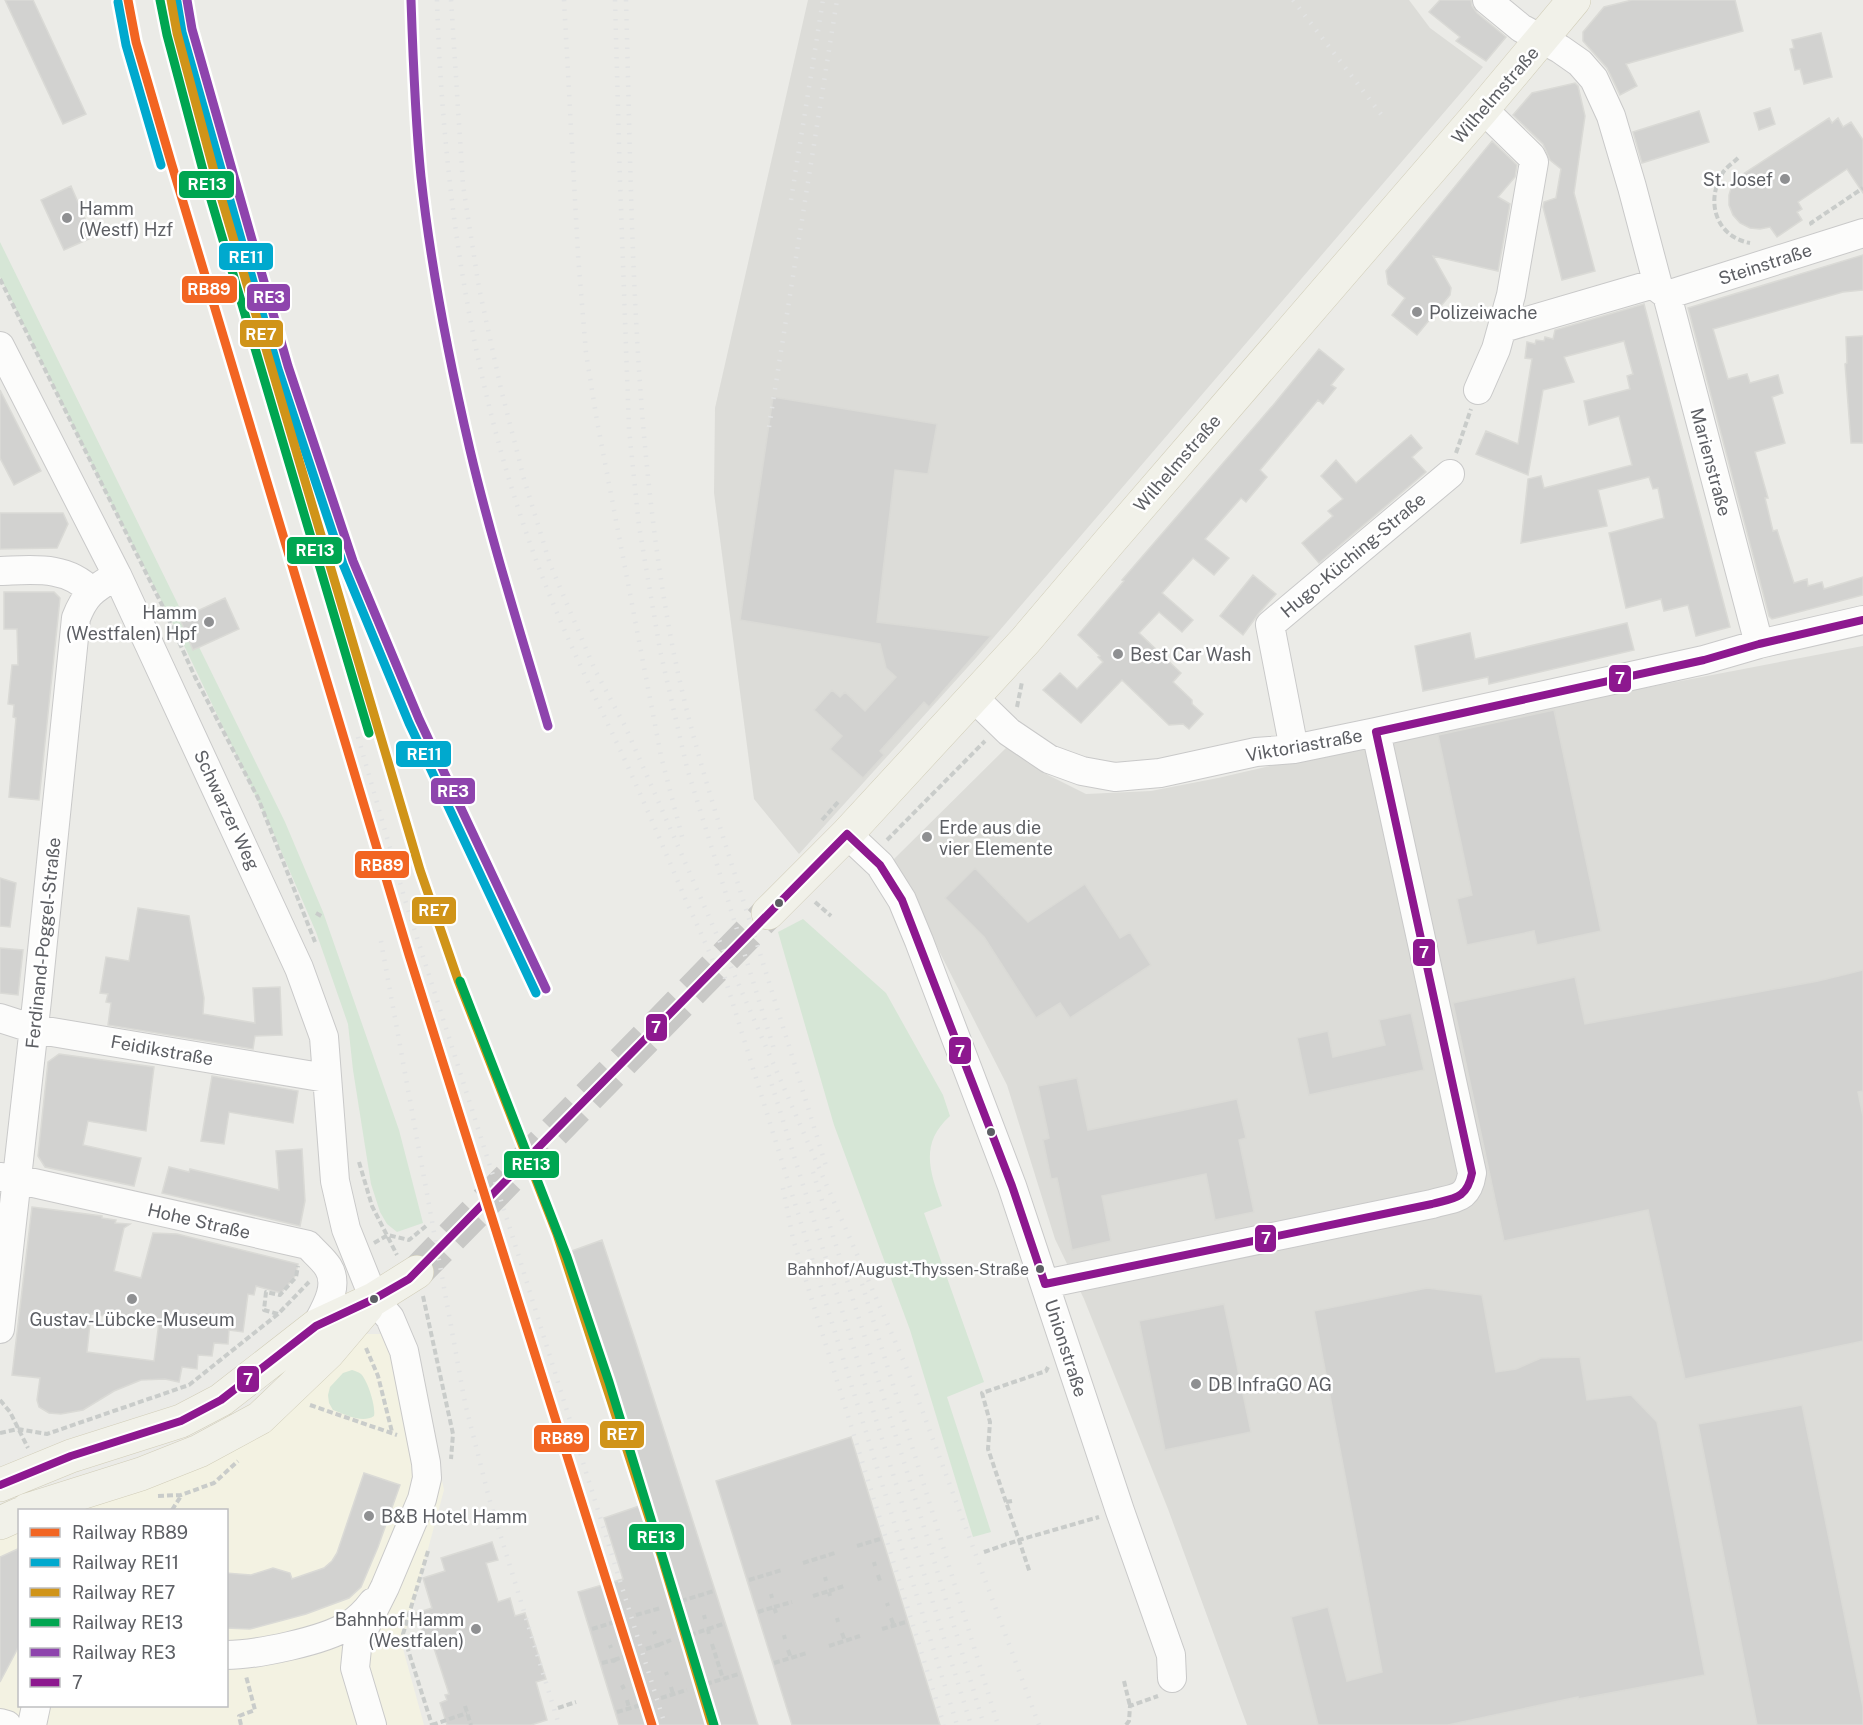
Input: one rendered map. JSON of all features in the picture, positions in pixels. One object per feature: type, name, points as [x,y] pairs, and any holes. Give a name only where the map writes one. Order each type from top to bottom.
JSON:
[{"type":"main road","name":"Wilhelmstraße","points":[[768,914],[847,834],[1025,641],[1574,0]]},
{"type":"main road","points":[[0,1487],[71,1456],[181,1421],[221,1400],[316,1326],[374,1299],[417,1272]]},
{"type":"main road","points":[[30,1509],[141,1474],[199,1451],[260,1418],[328,1353],[374,1299]]},
{"type":"main road","points":[[0,1523],[18,1513]]},
{"type":"street","name":"Marienstraße","points":[[1488,0],[1521,28],[1541,41],[1560,49],[1580,63],[1594,79],[1614,126],[1662,289],[1759,644]]},
{"type":"street","points":[[1478,390],[1503,328],[1511,295],[1534,162],[1532,156],[1483,109]]},
{"type":"street","name":"Steinstraße","points":[[1662,289],[1814,232],[1863,233]]},
{"type":"street","points":[[1503,328],[1662,289]]},
{"type":"street","name":"Schwarzer Weg","points":[[0,346],[117,575],[299,968],[324,1037],[335,1181],[346,1229],[374,1299],[390,1318],[404,1351],[424,1446],[426,1488],[385,1587]]},
{"type":"street","name":"Hugo-Küching-Straße","points":[[1294,749],[1270,625],[1449,474]]},
{"type":"street","points":[[0,571],[49,570],[66,573],[91,591]]},
{"type":"street","name":"Ferdinand-Poggel-Straße","points":[[0,1329],[8,1178],[34,1029],[76,618],[91,591],[117,575]]},
{"type":"street","name":"Viktoriastraße","points":[[974,698],[1009,732],[1049,759],[1082,771],[1115,777],[1160,773],[1256,752],[1294,749],[1376,732],[1704,660],[1759,644],[1863,620]]},
{"type":"street","points":[[1045,1284],[1432,1204],[1460,1196],[1470,1187],[1472,1173],[1376,732]]},
{"type":"street","name":"Unionstraße","points":[[847,834],[880,865],[902,900],[1012,1186],[1120,1511],[1171,1655],[1172,1678]]},
{"type":"street","name":"Feidikstraße","points":[[0,1018],[34,1029],[326,1078]]},
{"type":"street","name":"Hohe Straße","points":[[8,1178],[308,1245],[312,1270]]},
{"type":"street","points":[[312,1270],[332,1284],[329,1303],[316,1326]]},
{"type":"street","points":[[0,1487],[18,1510]]},
{"type":"street","points":[[228,1654],[263,1652],[329,1634],[349,1625],[369,1607],[385,1587]]},
{"type":"street","points":[[372,1725],[355,1668],[357,1648],[385,1587]]},
{"type":"street","points":[[32,1725],[36,1707]]},
{"type":"street","points":[[0,1723],[7,1725]]},
{"type":"path","points":[[1738,158],[1722,173],[1716,189],[1714,204],[1716,217],[1722,228],[1736,239],[1755,244]]},
{"type":"path","points":[[1814,232],[1863,188]]},
{"type":"path","points":[[1449,474],[1478,390]]},
{"type":"path","points":[[316,913],[323,917]]},
{"type":"path","points":[[356,1254],[388,1235],[409,1240],[426,1226]]},
{"type":"path","points":[[278,1314],[264,1310],[266,1292],[280,1295],[296,1277],[299,1264],[312,1270]]},
{"type":"path","points":[[0,1433],[18,1429],[47,1434],[189,1385],[278,1314],[303,1286],[312,1270]]},
{"type":"path","points":[[303,1286],[312,1270]]},
{"type":"path","points":[[364,1344],[378,1376],[392,1433]]},
{"type":"path","points":[[1030,1573],[988,1449],[993,1421],[982,1393],[1046,1371],[1049,1364]]},
{"type":"path","points":[[284,1396],[424,1446]]},
{"type":"path","points":[[173,1509],[181,1496]]},
{"type":"path","points":[[1006,1502],[1012,1501]]},
{"type":"path","points":[[984,1552],[1120,1511]]},
{"type":"path","points":[[857,1546],[869,1545],[880,1539]]},
{"type":"path","points":[[803,1563],[819,1561],[835,1554]]},
{"type":"path","points":[[749,1580],[766,1577],[782,1570]]},
{"type":"path","points":[[878,1575],[880,1581]]},
{"type":"path","points":[[813,1596],[830,1594],[844,1586]]},
{"type":"path","points":[[681,1601],[698,1598],[714,1591]]},
{"type":"path","points":[[758,1612],[792,1602]]},
{"type":"path","points":[[774,1607],[776,1613]]},
{"type":"path","points":[[636,1615],[648,1614],[661,1608]]},
{"type":"path","points":[[891,1618],[894,1626]]},
{"type":"path","points":[[592,1629],[605,1628],[615,1622]]},
{"type":"path","points":[[882,1629],[906,1622]]},
{"type":"path","points":[[690,1635],[708,1632],[723,1624]]},
{"type":"path","points":[[842,1633],[844,1641]]},
{"type":"path","points":[[829,1646],[860,1636]]},
{"type":"path","points":[[646,1648],[658,1647],[671,1640]]},
{"type":"path","points":[[712,1644],[723,1679]]},
{"type":"path","points":[[788,1650],[791,1658]]},
{"type":"path","points":[[774,1663],[807,1653]]},
{"type":"path","points":[[602,1663],[615,1662],[626,1656]]},
{"type":"path","points":[[706,1684],[740,1674]]},
{"type":"path","points":[[1130,1707],[1165,1694],[1172,1678]]},
{"type":"path","points":[[1124,1681],[1130,1707],[1129,1721],[1126,1725]]},
{"type":"path","points":[[671,1687],[673,1694]]},
{"type":"path","points":[[661,1698],[687,1690]]},
{"type":"path","points":[[627,1700],[630,1708]]},
{"type":"path","points":[[241,1725],[239,1716],[255,1710],[252,1701]]},
{"type":"path","points":[[558,1708],[576,1702]]},
{"type":"path","points":[[617,1712],[641,1705]]},
{"type":"path","points":[[465,1706],[471,1725]]},
{"type":"path","points":[[432,1725],[467,1713]]},
{"type":"shaded area","points":[[808,0],[1409,0],[1430,28],[1483,67],[976,658],[799,854],[754,799],[714,493],[715,408]]},
{"type":"shaded area","points":[[0,242],[285,822],[323,912],[399,1130],[423,1223],[397,1232],[387,1224],[380,1212],[371,1184],[348,1024],[316,932],[272,830],[180,637],[0,277]]},
{"type":"shaded area","points":[[1863,646],[1863,1725],[1247,1725],[1168,1509],[1084,1299],[1055,1239],[1007,1085],[893,860],[1011,743],[1048,775],[1086,794],[1151,791],[1218,778],[1420,731]]},
{"type":"shaded area","points":[[803,919],[886,993],[943,1095],[950,1116],[934,1137],[930,1159],[934,1182],[942,1206],[924,1213],[984,1382],[947,1397],[991,1532],[973,1537],[910,1330],[834,1125],[778,932]]},
{"type":"shaded area","points":[[359,1334],[390,1334],[418,1363],[444,1490],[402,1645],[424,1725],[0,1725],[0,1532],[18,1526],[18,1707],[228,1707],[228,1509],[76,1509],[135,1492]]},
{"type":"shaded area","points":[[352,1370],[364,1377],[373,1401],[374,1416],[359,1419],[348,1416],[333,1410],[329,1403],[330,1387],[343,1373]]},
{"type":"building","points":[[5,0],[33,0],[86,114],[63,124]]},
{"type":"building","points":[[1440,0],[1471,0],[1477,13],[1506,37],[1486,61],[1456,41],[1460,37],[1429,12]]},
{"type":"building","points":[[1632,0],[1735,0],[1743,31],[1626,64],[1637,86],[1620,95],[1607,68],[1583,41],[1583,32],[1604,7]]},
{"type":"building","points":[[1821,33],[1832,77],[1804,84],[1800,69],[1795,70],[1790,49],[1794,48],[1792,40]]},
{"type":"building","points":[[1575,83],[1578,86],[1585,116],[1574,193],[1595,271],[1562,280],[1543,207],[1544,202],[1556,198],[1561,169],[1550,160],[1543,144],[1513,115],[1532,93]]},
{"type":"building","points":[[1770,108],[1775,124],[1759,130],[1754,113]]},
{"type":"building","points":[[1699,111],[1709,142],[1642,163],[1633,132]]},
{"type":"building","name":"St. Josef","points":[[1829,118],[1832,123],[1838,118],[1843,127],[1851,122],[1863,140],[1863,193],[1847,169],[1798,202],[1802,209],[1797,212],[1802,220],[1777,237],[1770,227],[1750,228],[1740,223],[1733,215],[1729,205],[1732,185],[1740,176]]},
{"type":"building","points":[[1492,141],[1517,165],[1515,177],[1498,197],[1510,204],[1498,271],[1433,256],[1451,288],[1450,295],[1417,335],[1392,315],[1405,298],[1388,284],[1386,271]]},
{"type":"building","name":"Hamm (Westf) Hzf","points":[[71,186],[93,237],[64,250],[41,200]]},
{"type":"building","points":[[1863,255],[1863,290],[1843,292],[1713,329],[1728,379],[1747,374],[1750,383],[1778,375],[1783,393],[1772,397],[1785,443],[1755,452],[1768,498],[1765,498],[1773,531],[1777,530],[1794,583],[1807,579],[1808,586],[1822,582],[1824,589],[1863,577],[1863,595],[1772,619],[1769,616],[1688,308]]},
{"type":"building","points":[[1644,304],[1730,627],[1696,636],[1688,605],[1664,611],[1661,599],[1626,608],[1609,533],[1664,518],[1658,488],[1653,489],[1649,477],[1598,490],[1607,526],[1521,543],[1528,479],[1541,476],[1544,488],[1632,465],[1619,416],[1589,425],[1584,401],[1630,389],[1627,376],[1633,374],[1624,341],[1564,357],[1574,382],[1543,390],[1528,475],[1476,454],[1486,431],[1518,444],[1532,359],[1525,358],[1527,342],[1535,344],[1536,340],[1544,341],[1545,337],[1553,339],[1555,330]]},
{"type":"building","points":[[1863,336],[1863,443],[1851,443],[1845,364],[1847,363],[1846,337]]},
{"type":"building","points":[[1319,349],[1344,369],[1331,385],[1336,388],[1323,404],[1318,400],[1260,470],[1267,477],[1246,502],[1241,498],[1205,539],[1229,558],[1214,575],[1193,558],[1162,593],[1193,620],[1182,632],[1159,612],[1139,633],[1181,673],[1173,682],[1203,714],[1189,729],[1183,724],[1169,725],[1122,680],[1081,723],[1043,690],[1060,673],[1077,689],[1103,662],[1098,657],[1100,656],[1078,635]]},
{"type":"building","points":[[0,390],[41,471],[14,485],[0,458]]},
{"type":"building","points":[[773,397],[937,424],[928,474],[895,470],[877,622],[991,636],[929,707],[924,702],[880,751],[884,755],[863,778],[830,749],[842,736],[814,710],[832,690],[840,697],[845,692],[865,711],[896,677],[886,668],[880,644],[740,620]]},
{"type":"building","points":[[1411,435],[1422,448],[1412,457],[1426,472],[1319,563],[1302,543],[1333,516],[1328,511],[1343,499],[1321,476],[1336,460],[1356,483]]},
{"type":"building","points":[[0,513],[63,513],[68,524],[57,548],[0,549]]},
{"type":"building","points":[[1253,575],[1276,594],[1243,635],[1220,616]]},
{"type":"building","points":[[4,592],[54,592],[60,598],[39,800],[9,797],[16,718],[13,717],[14,705],[8,704],[12,665],[18,665],[17,629],[4,629]]},
{"type":"building","name":"Hamm (Westfalen) Hpf","points":[[225,598],[239,629],[193,650],[180,619]]},
{"type":"building","points":[[1627,623],[1634,650],[1489,684],[1488,677],[1423,691],[1415,646],[1470,633],[1475,659]]},
{"type":"building","points":[[1554,710],[1601,931],[1537,945],[1534,931],[1467,945],[1457,899],[1472,895],[1438,735]]},
{"type":"building","points":[[975,868],[1028,922],[1085,884],[1120,938],[1130,932],[1151,965],[1070,1018],[1060,1003],[1036,1018],[984,937],[945,898]]},
{"type":"building","points":[[0,878],[16,883],[10,927],[0,926]]},
{"type":"building","points":[[138,908],[189,916],[204,998],[203,1014],[255,1023],[253,988],[280,987],[282,1035],[255,1036],[253,1049],[108,1025],[111,1003],[106,1002],[108,994],[100,993],[106,957],[129,961]]},
{"type":"building","points":[[0,948],[23,950],[18,995],[0,993]]},
{"type":"building","points":[[1863,970],[1863,1091],[1858,1092],[1863,1116],[1863,1341],[1685,1379],[1648,1210],[1504,1241],[1453,1003],[1575,977],[1585,1024],[1818,981]]},
{"type":"building","points":[[1411,1013],[1424,1070],[1309,1095],[1297,1038],[1328,1031],[1333,1057],[1385,1045],[1379,1020]]},
{"type":"building","points":[[59,1054],[154,1067],[146,1131],[88,1121],[83,1145],[141,1158],[134,1186],[45,1167],[38,1156],[48,1062]]},
{"type":"building","points":[[212,1076],[298,1091],[293,1123],[229,1112],[224,1144],[201,1141]]},
{"type":"building","points":[[1077,1078],[1088,1130],[1237,1099],[1246,1138],[1239,1140],[1254,1212],[1215,1220],[1206,1174],[1102,1196],[1111,1241],[1072,1250],[1057,1178],[1051,1179],[1043,1140],[1049,1138],[1038,1086]]},
{"type":"building","points":[[302,1149],[305,1201],[300,1226],[162,1193],[169,1167],[189,1172],[190,1169],[279,1190],[276,1151]]},
{"type":"building","name":"Gustav-Lübcke-Museum","points":[[32,1207],[102,1216],[102,1218],[116,1220],[115,1223],[130,1224],[124,1228],[114,1271],[141,1278],[153,1233],[177,1234],[298,1264],[295,1276],[281,1293],[256,1286],[254,1295],[248,1294],[243,1332],[229,1330],[228,1344],[214,1343],[212,1356],[198,1355],[197,1369],[182,1367],[179,1382],[165,1379],[141,1380],[114,1391],[83,1410],[61,1414],[49,1413],[39,1407],[37,1400],[40,1378],[12,1375]],"holes":[[[91,1314],[119,1318],[124,1322],[133,1319],[159,1322],[154,1361],[87,1352]]]},
{"type":"building","points":[[602,1240],[758,1725],[619,1725],[578,1592],[623,1579],[604,1518],[648,1503],[569,1252]]},
{"type":"building","points":[[1427,1288],[1482,1295],[1496,1372],[1516,1369],[1541,1358],[1580,1357],[1587,1400],[1631,1395],[1657,1422],[1705,1675],[1578,1699],[1578,1697],[1448,1725],[1318,1725],[1291,1617],[1328,1607],[1347,1681],[1382,1672],[1314,1311]]},
{"type":"building","name":"DB InfraGO AG","points":[[1224,1304],[1251,1432],[1165,1450],[1139,1321]]},
{"type":"building","points":[[1802,1405],[1863,1707],[1863,1725],[1757,1725],[1698,1424]]},
{"type":"building","points":[[851,1437],[940,1725],[792,1725],[716,1481]]},
{"type":"building","name":"B&B Hotel Hamm","points":[[364,1473],[400,1485],[361,1587],[349,1598],[306,1614],[250,1629],[228,1628],[228,1573],[251,1575],[273,1568],[290,1573],[292,1579],[324,1568],[337,1553]]},
{"type":"building","name":"Bahnhof Hamm (Westfalen)","points":[[492,1542],[498,1560],[486,1563],[498,1602],[510,1598],[515,1616],[525,1613],[546,1679],[536,1682],[547,1720],[531,1725],[447,1725],[440,1703],[447,1700],[445,1695],[449,1694],[432,1642],[426,1643],[416,1613],[432,1608],[423,1578],[445,1571],[441,1558]]},
{"type":"building","points":[[18,1549],[18,1648],[0,1682],[0,1557]]},
{"type":"tunnel","points":[[417,1272],[768,913]]},
{"type":"railway","points":[[437,0],[446,144],[465,288],[478,360],[515,500],[549,594],[717,971]]},
{"type":"railway","points":[[451,0],[463,185],[479,288],[524,479],[550,564],[595,670],[625,726],[905,1364],[1039,1725]]},
{"type":"railway","points":[[564,0],[578,255],[586,353],[661,756],[684,844]]},
{"type":"railway","points":[[615,0],[629,429],[639,526],[660,650],[687,768],[774,1049]]},
{"type":"railway","points":[[626,0],[636,323],[641,404],[659,564],[672,644],[704,775],[826,1166]]},
{"type":"railway","points":[[791,200],[823,0]]},
{"type":"railway","points":[[769,427],[837,0]]},
{"type":"railway","points":[[1293,0],[1384,118]]},
{"type":"railway","points":[[358,737],[405,900],[665,1725]]},
{"type":"railway","points":[[381,941],[465,1403],[489,1498],[559,1725]]},
{"type":"railway","points":[[719,959],[957,1725]]},
{"type":"railway","points":[[766,1066],[971,1725]]},
{"type":"railway","points":[[813,1172],[984,1725]]},
{"type":"railway","points":[[783,1188],[793,1239],[944,1725]]},
{"type":"railway","points":[[862,1284],[998,1725]]},
{"type":"rail line","name":"RB89","points":[[128,0],[136,42],[171,162],[409,955],[652,1725]]},
{"type":"rail line","name":"RE13","points":[[160,0],[167,35],[209,193],[369,733]]},
{"type":"rail line","name":"RE7","points":[[171,0],[177,33],[219,190],[420,870],[458,980],[557,1234],[661,1555],[711,1722]]},
{"type":"rail line","name":"RE3","points":[[187,0],[192,29],[288,366],[353,561],[419,719],[546,989]]},
{"type":"rail line","name":"RE3","points":[[411,0],[421,177],[441,314],[479,485],[548,726]]},
{"type":"rail line","name":"RE11","points":[[118,2],[126,45],[161,165]]},
{"type":"rail line","name":"RE11","points":[[177,2],[182,32],[278,369],[343,564],[409,723],[536,993]]},
{"type":"rail line","name":"RE13","points":[[460,981],[567,1257],[609,1382],[714,1725]]},
{"type":"transit line","name":"7","points":[[1376,732],[1704,660],[1759,644],[1863,620]]},
{"type":"transit line","name":"7","points":[[1045,1284],[1432,1204],[1458,1196],[1467,1188],[1472,1173],[1376,732]]},
{"type":"transit line","name":"7","points":[[847,834],[880,865],[902,900],[1012,1186],[1045,1284]]},
{"type":"transit line","name":"7","points":[[0,1485],[71,1456],[181,1421],[221,1400],[316,1326],[374,1299],[409,1279],[847,834]]},
{"type":"place","name":"St. Josef","points":[[1785,179]]},
{"type":"place","name":"Hamm (Westf) Hzf","points":[[67,218]]},
{"type":"place","name":"Polizeiwache","points":[[1417,312]]},
{"type":"place","name":"Hamm (Westfalen) Hpf","points":[[209,622]]},
{"type":"place","name":"Best Car Wash","points":[[1118,654]]},
{"type":"place","name":"Erde aus die vier Elemente","points":[[927,837]]},
{"type":"place","name":"Bahnhof/August-Thyssen-Straße","points":[[1040,1269]]},
{"type":"place","name":"Gustav-Lübcke-Museum","points":[[132,1299]]},
{"type":"place","name":"DB InfraGO AG","points":[[1196,1384]]},
{"type":"place","name":"B&B Hotel Hamm","points":[[369,1516]]},
{"type":"place","name":"Bahnhof Hamm (Westfalen)","points":[[476,1629]]}]
